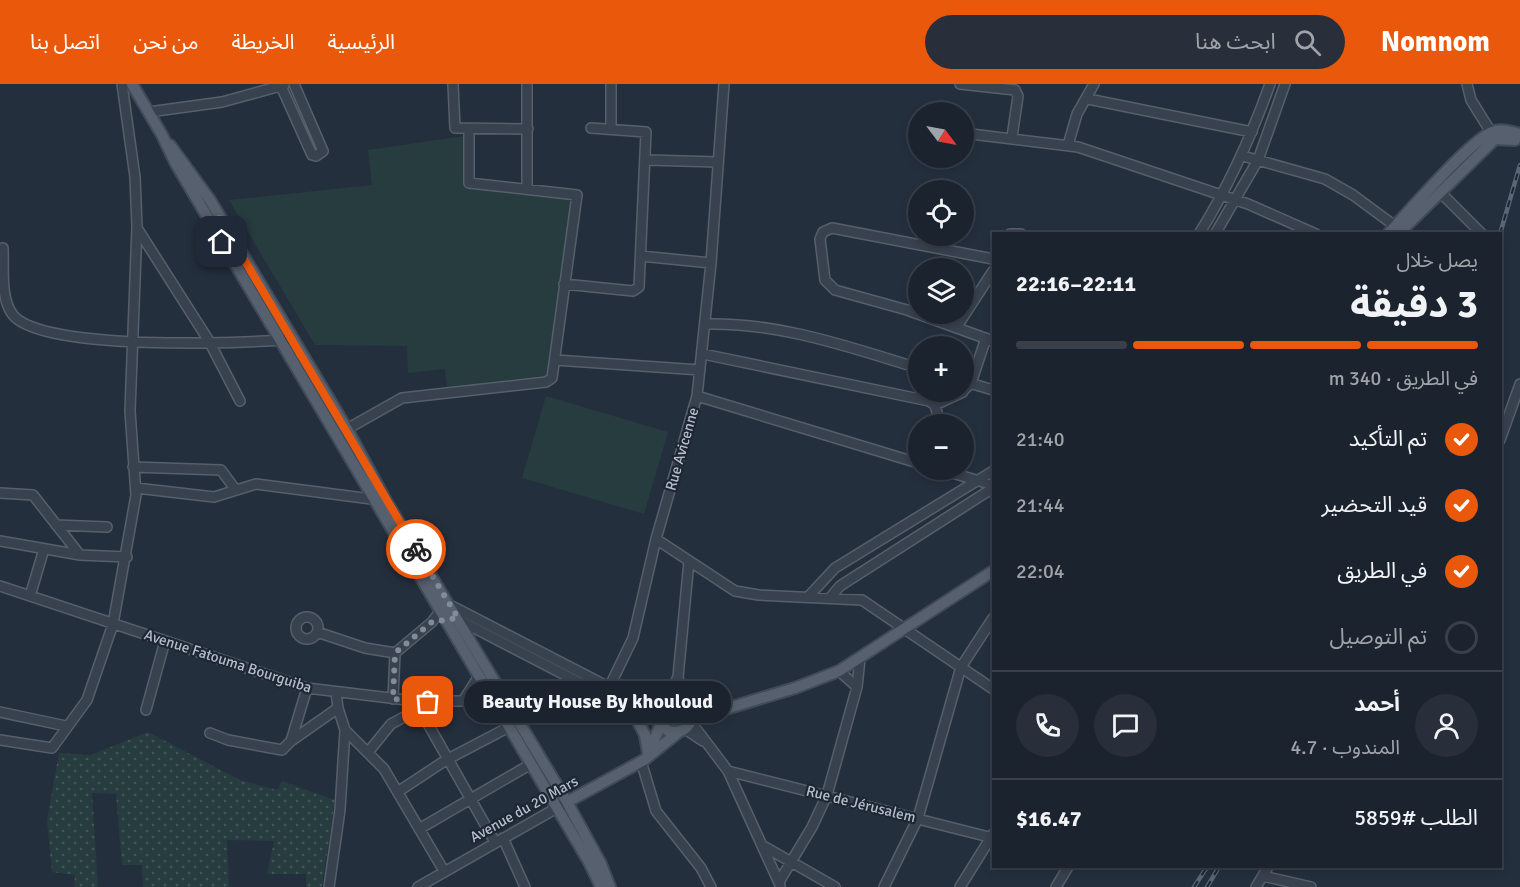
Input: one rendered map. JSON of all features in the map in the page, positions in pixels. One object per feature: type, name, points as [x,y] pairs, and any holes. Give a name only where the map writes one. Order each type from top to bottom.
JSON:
[{"type":"main road","points":[[132,84],[162,135],[183,159],[216,221],[326,406],[374,500],[453,619],[562,805],[601,864],[610,887]]},
{"type":"main road","points":[[1394,231],[1440,192],[1500,130],[1520,134]]},
{"type":"main road","points":[[1394,231],[1474,145],[1493,136],[1520,141]]},
{"type":"main road","points":[[326,406],[347,429],[446,608]]},
{"type":"main road","points":[[660,722],[671,731],[688,722],[839,671],[904,631],[992,572]]},
{"type":"main road","points":[[453,619],[479,676],[531,764],[562,805],[600,887]]},
{"type":"main road","points":[[645,758],[660,722],[658,714],[665,701],[684,699],[688,722]]},
{"type":"main road","points":[[632,710],[645,735],[645,758]]},
{"type":"main road","name":"Avenue du 20 Mars","points":[[562,805],[645,758],[688,722]]},
{"type":"street","points":[[0,740],[52,748],[87,700],[114,624],[127,556],[136,488],[130,411],[137,227],[135,177],[122,84]]},
{"type":"street","points":[[149,112],[222,102],[284,85],[312,155],[322,154],[323,150],[294,84]]},
{"type":"street","points":[[453,84],[454,126],[469,129],[528,129]]},
{"type":"street","points":[[527,84],[527,189]]},
{"type":"street","points":[[611,84],[611,129]]},
{"type":"street","name":"Rue Avicenne","points":[[607,692],[633,638],[656,539],[697,396],[711,263],[724,84]]},
{"type":"street","points":[[960,84],[1015,90],[1018,96],[1012,138]]},
{"type":"street","points":[[1068,145],[1077,114],[1088,99],[1094,84]]},
{"type":"street","points":[[1200,232],[1243,156],[1270,84]]},
{"type":"street","points":[[1216,232],[1237,200],[1258,160],[1285,84]]},
{"type":"street","points":[[1467,84],[1471,100],[1493,136]]},
{"type":"street","points":[[1088,99],[1252,132]]},
{"type":"street","points":[[564,284],[636,290],[639,286],[647,160],[645,130],[591,128]]},
{"type":"street","points":[[347,429],[402,398],[546,382],[552,378],[577,195],[468,182],[469,129]]},
{"type":"street","points":[[974,134],[1068,145],[1237,200],[1311,232]]},
{"type":"street","points":[[1243,156],[1325,179],[1353,195],[1394,231]]},
{"type":"street","points":[[647,160],[718,162]]},
{"type":"street","points":[[1440,192],[1480,232]]},
{"type":"street","points":[[137,227],[209,341],[240,401]]},
{"type":"street","points":[[974,369],[989,340],[907,310],[834,290],[825,280],[820,239],[823,232],[832,228],[992,259]]},
{"type":"street","points":[[3,248],[8,304],[17,319],[63,337],[133,342],[287,340]]},
{"type":"street","points":[[641,256],[711,263]]},
{"type":"street","points":[[956,328],[992,273]]},
{"type":"street","points":[[705,324],[749,324],[782,330],[908,365]]},
{"type":"street","points":[[703,354],[929,401],[935,405],[937,414]]},
{"type":"street","points":[[555,360],[700,370]]},
{"type":"street","points":[[974,384],[992,390]]},
{"type":"street","points":[[1502,434],[1520,384]]},
{"type":"street","points":[[697,396],[801,430],[908,460]]},
{"type":"street","points":[[935,405],[941,402]]},
{"type":"street","points":[[133,467],[221,470],[235,489]]},
{"type":"street","points":[[808,597],[835,568],[992,472]]},
{"type":"street","points":[[974,478],[992,486]]},
{"type":"street","points":[[136,488],[214,497],[256,484],[386,501]]},
{"type":"street","points":[[830,598],[840,586],[992,488]]},
{"type":"street","points":[[0,493],[33,495],[80,555]]},
{"type":"street","points":[[56,525],[106,527]]},
{"type":"street","points":[[656,539],[735,591],[862,600],[904,631],[992,688]]},
{"type":"street","points":[[0,541],[80,555],[127,556]]},
{"type":"street","points":[[30,596],[44,549]]},
{"type":"street","points":[[684,699],[678,677],[689,561]]},
{"type":"street","name":"Avenue Fatouma Bourguiba","points":[[0,586],[307,688],[393,699],[417,705],[494,701]]},
{"type":"street","points":[[393,699],[395,653],[446,608],[607,692],[632,710],[660,722]]},
{"type":"street","points":[[432,622],[453,619],[607,692],[639,702],[665,701],[678,677]]},
{"type":"street","points":[[884,887],[918,818],[961,667],[992,620]]},
{"type":"street","points":[[317,632],[365,648],[395,653]]},
{"type":"street","points":[[146,710],[165,641]]},
{"type":"street","points":[[780,885],[827,795],[857,687],[860,659]]},
{"type":"street","points":[[839,671],[857,687]]},
{"type":"street","points":[[463,701],[479,676]]},
{"type":"street","points":[[291,741],[307,688]]},
{"type":"street","points":[[329,887],[340,810],[345,730],[336,692]]},
{"type":"street","points":[[369,751],[391,723],[417,705],[469,798],[499,840],[525,887]]},
{"type":"street","points":[[210,733],[228,740],[279,750],[285,749],[291,741],[338,708]]},
{"type":"street","points":[[0,712],[66,726]]},
{"type":"street","points":[[688,722],[728,771],[765,847],[780,885]]},
{"type":"street","points":[[399,791],[447,760],[509,727]]},
{"type":"street","points":[[345,730],[369,751],[399,791],[444,871]]},
{"type":"street","points":[[645,758],[650,791],[656,811],[700,868],[711,887]]},
{"type":"street","points":[[419,829],[531,764]]},
{"type":"street","name":"Rue de Jérusalem","points":[[728,771],[992,837]]},
{"type":"street","name":"Avenue du 20 Mars","points":[[418,887],[562,805]]},
{"type":"street","points":[[962,886],[992,837]]},
{"type":"street","points":[[765,847],[835,887]]},
{"type":"street","points":[[1056,887],[1067,868]]},
{"type":"street","points":[[1256,887],[1265,871],[1311,887]]},
{"type":"green space","points":[[464,136],[465,188],[572,199],[550,375],[447,388],[445,369],[408,373],[407,346],[315,345],[229,200],[372,185],[368,150]]},
{"type":"green space","points":[[546,396],[668,432],[644,514],[522,478]]},
{"type":"green space","points":[[148,732],[240,780],[277,790],[282,781],[335,800],[322,887],[306,887],[306,874],[267,874],[274,841],[227,840],[229,887],[143,887],[142,865],[122,865],[116,794],[92,793],[98,887],[74,887],[75,875],[52,872],[47,821],[59,753],[91,755]]},
{"type":"railway","points":[[1501,232],[1520,165]]},
{"type":"railway","points":[[1194,887],[1206,868]]},
{"type":"railway","points":[[1207,887],[1218,868]]},
{"type":"way so far","points":[[416,549],[458,618],[432,622],[395,653],[393,699],[428,702]]},
{"type":"place","name":"Beauty House By khouloud","points":[[428,702]]},
{"type":"route","points":[[222,242],[211,223],[220,219],[347,429],[386,501],[416,549]]}]
